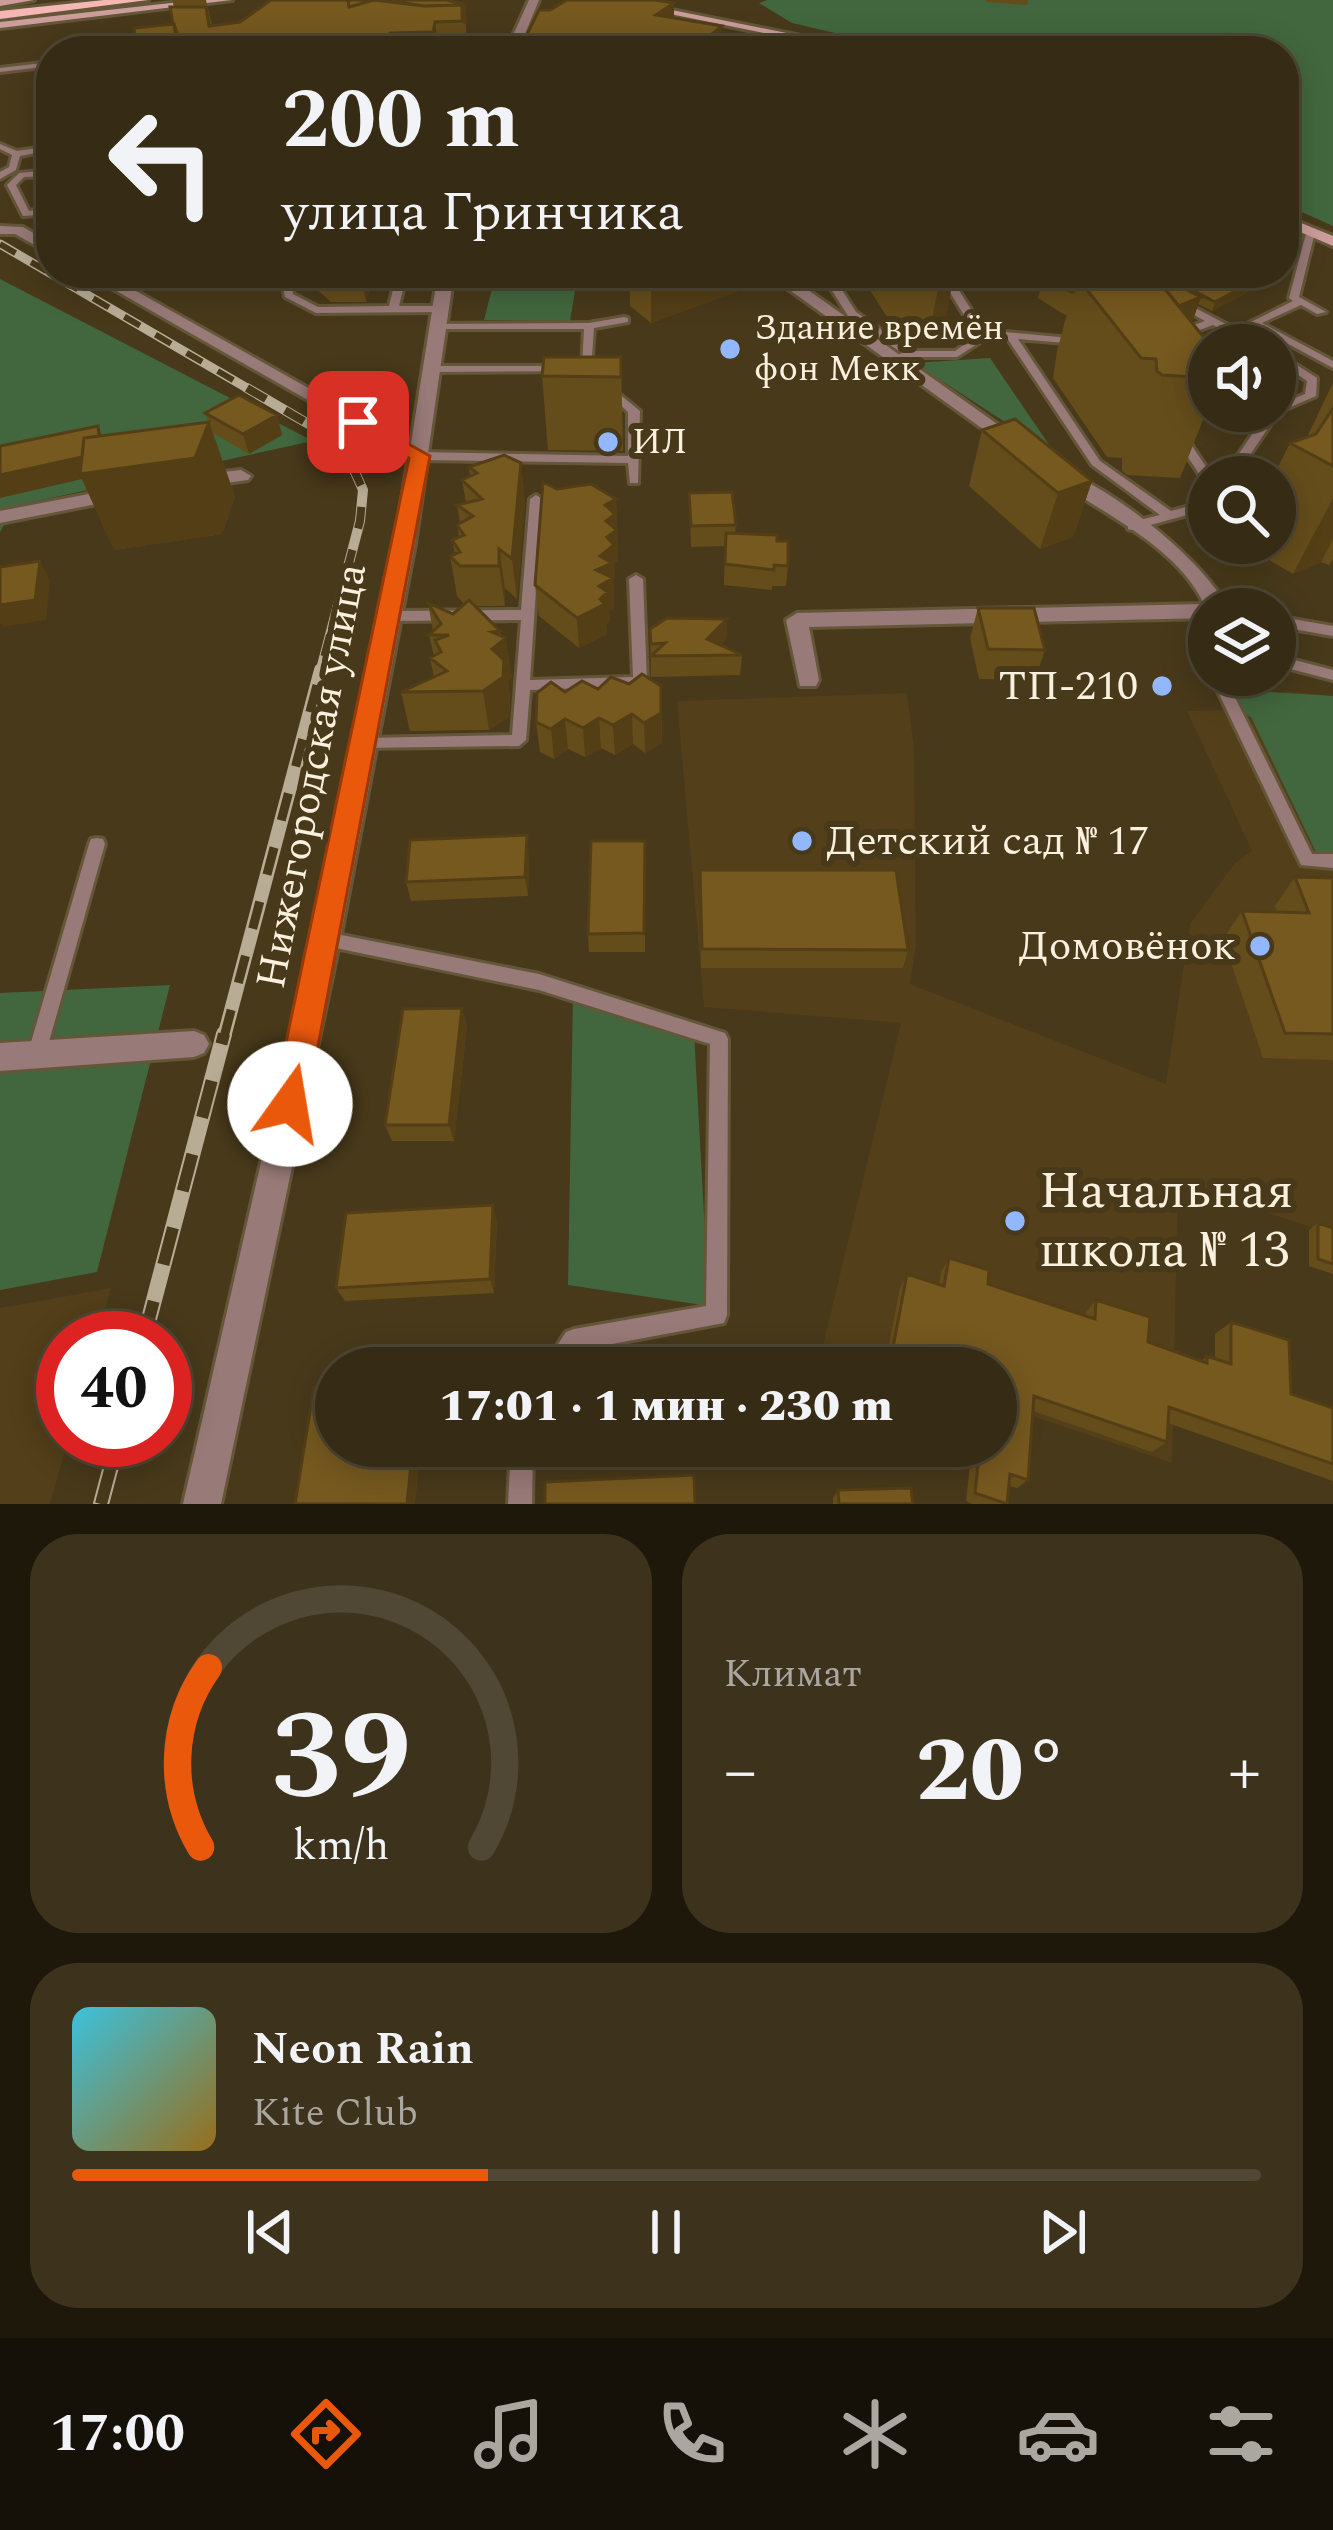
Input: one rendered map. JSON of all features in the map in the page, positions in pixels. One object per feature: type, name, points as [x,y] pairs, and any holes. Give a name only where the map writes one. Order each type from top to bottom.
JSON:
[{"type":"main road","points":[[0,9],[29,0]]},
{"type":"main road","points":[[0,9],[82,0]]},
{"type":"main road","points":[[0,9],[141,0]]},
{"type":"main road","points":[[0,25],[226,0]]},
{"type":"main road","points":[[606,0],[786,36]]},
{"type":"main road","points":[[685,0],[683,10],[699,20]]},
{"type":"main road","points":[[1299,227],[1333,242]]},
{"type":"street","points":[[518,36],[534,0]]},
{"type":"street","points":[[0,230],[17,230],[36,241]]},
{"type":"street","points":[[120,288],[420,456]]},
{"type":"street","name":"Нижегородская улица","points":[[202,1504],[326,939],[391,616],[444,288]]},
{"type":"street","points":[[797,288],[903,357],[1023,449]]},
{"type":"street","points":[[1042,462],[1212,588]]},
{"type":"street","points":[[169,486],[241,476]]},
{"type":"street","points":[[0,517],[146,490]]},
{"type":"street","points":[[808,680],[797,620],[1188,611]]},
{"type":"street","points":[[0,1057],[194,1044]]},
{"type":"lane","points":[[765,36],[775,34]]},
{"type":"lane","points":[[0,70],[36,66]]},
{"type":"lane","points":[[0,146],[16,154],[36,151]]},
{"type":"lane","points":[[0,176],[13,168],[16,154]]},
{"type":"lane","points":[[36,174],[22,175],[11,185],[26,214],[36,213]]},
{"type":"lane","points":[[1299,276],[1310,232]]},
{"type":"lane","points":[[1299,258],[1303,258]]},
{"type":"lane","points":[[287,288],[288,295],[316,310],[393,310],[439,318],[590,326],[624,320]]},
{"type":"lane","points":[[393,310],[398,288]]},
{"type":"lane","points":[[836,288],[852,314],[903,357],[957,354],[983,333],[1090,342]]},
{"type":"lane","points":[[953,288],[983,333]]},
{"type":"lane","points":[[1296,288],[1294,298],[1322,312]]},
{"type":"lane","points":[[1176,301],[1219,324]]},
{"type":"lane","points":[[1300,302],[1254,323],[1333,365]]},
{"type":"lane","points":[[1169,338],[1213,321]]},
{"type":"lane","points":[[586,369],[590,326]]},
{"type":"lane","points":[[1010,335],[1096,463],[1167,514]]},
{"type":"lane","points":[[1296,368],[1313,380],[1310,395],[1296,401]]},
{"type":"lane","points":[[433,369],[586,369],[634,411],[634,480]]},
{"type":"lane","points":[[1176,430],[1193,456]]},
{"type":"lane","points":[[420,456],[634,460]]},
{"type":"lane","points":[[364,744],[519,740],[536,499]]},
{"type":"lane","points":[[1132,526],[1188,510]]},
{"type":"lane","points":[[523,685],[640,682],[636,579]]},
{"type":"lane","points":[[391,616],[528,615]]},
{"type":"lane","points":[[1296,624],[1333,631]]},
{"type":"lane","points":[[1296,665],[1333,675]]},
{"type":"lane","points":[[1227,696],[1306,860],[1333,861]]},
{"type":"lane","points":[[36,1056],[98,844]]},
{"type":"lane","points":[[326,939],[539,982],[719,1039],[716,1315],[574,1340],[569,1347]]},
{"type":"lane","points":[[520,1504],[521,1467]]},
{"type":"shaded area","points":[[1296,692],[1333,696],[1333,1234],[1178,1184],[1172,1463],[1017,1411],[1017,1347],[823,1345],[901,1023],[704,1007],[677,701],[907,693],[914,749],[916,944],[910,984],[1166,1084],[1190,924],[1235,863],[1252,851],[1187,711],[1233,710],[1272,696],[1296,696]]},
{"type":"shaded area","points":[[111,1288],[105,1311],[36,1311],[36,1467],[60,1467],[50,1504],[0,1504],[0,1308]]},
{"type":"green space","points":[[1333,0],[1333,226],[1299,211],[1299,36],[848,36],[792,23],[759,3]]},
{"type":"green space","points":[[0,279],[313,441],[14,506],[0,532]]},
{"type":"green space","points":[[492,288],[576,288],[570,321],[484,320]]},
{"type":"green space","points":[[990,358],[1056,455],[914,363]]},
{"type":"green space","points":[[1227,696],[1333,696],[1333,853],[1316,852],[1251,717],[1234,710]]},
{"type":"green space","points":[[170,985],[97,1272],[0,1290],[0,993]]},
{"type":"green space","points":[[573,994],[694,1032],[709,1306],[568,1285]]},
{"type":"building","points":[[271,0],[348,0],[349,7],[374,0],[462,5],[462,21],[435,22],[433,32],[385,36],[178,36],[170,7],[206,7],[209,26],[240,22]]},
{"type":"building","points":[[348,0],[374,0],[349,7]]},
{"type":"building","points":[[385,0],[447,0],[465,5],[465,24],[462,5]]},
{"type":"building","points":[[567,0],[655,0],[674,3],[656,15],[722,26],[710,36],[526,36],[539,10],[550,10]]},
{"type":"building","points":[[174,24],[176,36],[135,36],[134,28]]},
{"type":"building","points":[[1086,288],[1164,288],[1193,324],[1188,324],[1188,377],[1162,375],[1156,359],[1141,358]]},
{"type":"building","points":[[1164,288],[1183,288],[1201,297],[1179,306]]},
{"type":"building","points":[[1189,288],[1241,288],[1215,302]]},
{"type":"building","points":[[544,357],[621,357],[621,377],[542,376]]},
{"type":"building","points":[[239,395],[277,415],[243,434],[205,413]]},
{"type":"building","points":[[1333,408],[1333,466],[1290,443],[1316,434]]},
{"type":"building","points":[[1015,419],[1092,481],[1058,493],[982,430]]},
{"type":"building","points":[[209,422],[195,458],[80,474],[84,438]]},
{"type":"building","points":[[98,426],[99,436],[84,438],[82,457],[0,475],[0,446]]},
{"type":"building","points":[[504,455],[521,463],[512,559],[499,549],[499,566],[460,566],[450,556],[460,552],[452,540],[464,535],[457,525],[473,516],[457,505],[482,499],[462,480],[477,473],[469,467]]},
{"type":"building","points":[[543,482],[557,489],[591,484],[616,499],[605,505],[615,514],[606,521],[617,530],[607,537],[614,545],[600,556],[612,563],[596,570],[613,578],[599,586],[608,592],[600,599],[605,604],[577,618],[535,585]]},
{"type":"building","points":[[732,492],[736,525],[691,526],[689,493]]},
{"type":"building","points":[[726,533],[777,535],[777,541],[788,541],[788,566],[774,565],[774,570],[725,564]]},
{"type":"building","points":[[40,561],[35,600],[0,605],[0,567]]},
{"type":"building","points":[[469,600],[500,631],[492,632],[506,638],[492,649],[504,660],[503,677],[483,691],[401,692],[447,671],[430,658],[441,652],[435,640],[449,635],[429,635],[441,624],[428,603],[453,614]]},
{"type":"building","points":[[978,608],[1034,608],[1045,650],[988,649]]},
{"type":"building","points":[[667,618],[727,619],[707,639],[742,655],[651,656],[665,643],[651,644],[650,629]]},
{"type":"building","points":[[642,674],[661,686],[661,713],[644,723],[632,714],[613,725],[599,718],[583,728],[565,719],[551,729],[536,722],[537,693],[551,682],[565,692],[582,681],[598,689],[611,677],[629,684]]},
{"type":"building","points":[[527,835],[525,877],[406,882],[410,840]]},
{"type":"building","points":[[591,841],[645,841],[644,933],[588,934]]},
{"type":"building","points":[[700,870],[896,870],[908,950],[702,949]]},
{"type":"building","points":[[1295,877],[1333,878],[1333,1034],[1285,1033],[1242,911],[1309,913]]},
{"type":"building","points":[[462,1008],[449,1125],[385,1125],[403,1009]]},
{"type":"building","points":[[493,1205],[490,1279],[336,1288],[346,1213]]},
{"type":"building","points":[[1318,1223],[1333,1228],[1333,1264],[1318,1259]]},
{"type":"building","points":[[949,1258],[989,1270],[988,1284],[1095,1319],[1096,1300],[1150,1317],[1148,1342],[1207,1363],[1207,1356],[1231,1364],[1231,1322],[1289,1340],[1291,1394],[1333,1408],[1333,1464],[1169,1407],[1167,1442],[1034,1396],[1028,1480],[1010,1474],[1007,1504],[975,1493],[978,1467],[1017,1467],[1017,1347],[893,1347],[907,1274],[944,1286]]},
{"type":"building","points":[[314,1387],[315,1467],[411,1467],[407,1504],[295,1504]]},
{"type":"building","points":[[694,1475],[695,1504],[545,1504],[545,1482]]},
{"type":"building","points":[[911,1488],[913,1504],[839,1504],[838,1490]]},
{"type":"railway","points":[[0,244],[36,265]]},
{"type":"railway","points":[[75,288],[252,391]]},
{"type":"railway","points":[[247,388],[317,429],[349,459],[363,490],[360,521],[320,673]]},
{"type":"railway","points":[[224,1037],[321,670]]},
{"type":"railway","points":[[151,1311],[224,1034]]},
{"type":"railway","points":[[101,1504],[111,1467]]},
{"type":"place","name":"Здание времён фон Мекк","points":[[730,349]]},
{"type":"place","name":"ИЛ","points":[[608,442]]},
{"type":"place","name":"ТП-210","points":[[1162,686]]},
{"type":"place","name":"Детский сад № 17","points":[[802,841]]},
{"type":"place","name":"Домовёнок","points":[[1260,946]]},
{"type":"place","name":"Начальная школа № 13","points":[[1015,1221]]},
{"type":"route","points":[[290,1104],[420,456],[358,422]]}]
